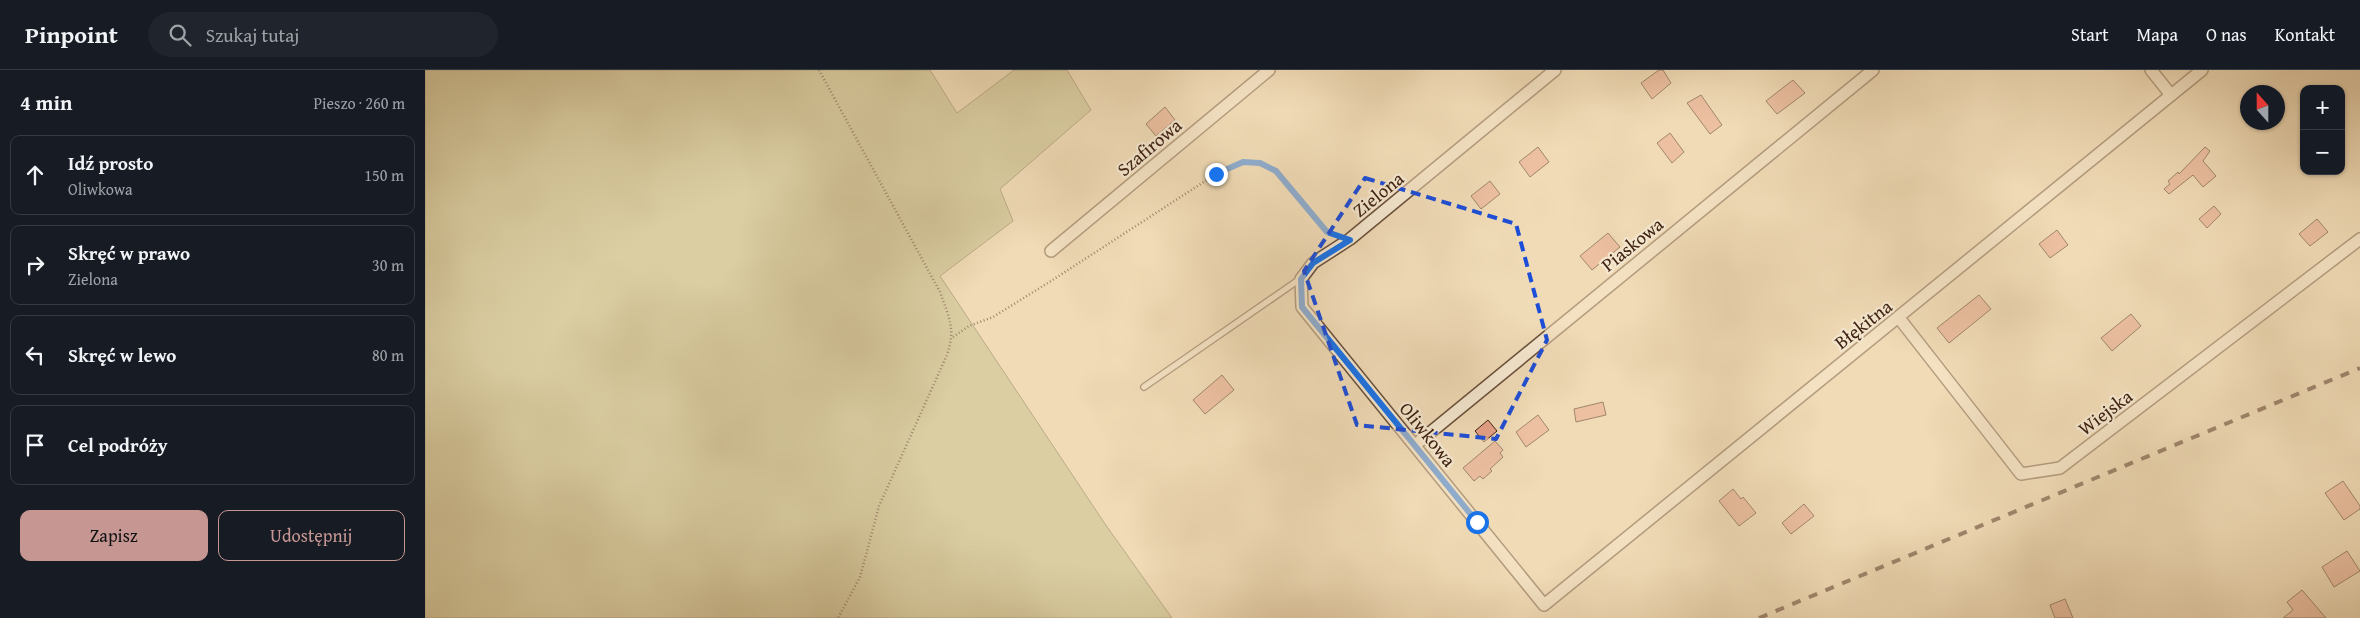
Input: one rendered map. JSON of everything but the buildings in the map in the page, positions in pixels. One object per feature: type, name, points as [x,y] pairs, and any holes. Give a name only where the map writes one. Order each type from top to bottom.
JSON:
[{"type":"street","name":"Szafirowa","points":[[1051,251],[1269,70]]},
{"type":"street","name":"Zielona","points":[[1301,279],[1313,263],[1350,240],[1555,70]]},
{"type":"street","name":"Piaskowa","points":[[1415,445],[1873,70]]},
{"type":"street","points":[[2151,70],[2171,95]]},
{"type":"street","name":"Błękitna","points":[[1544,605],[2202,70]]},
{"type":"street","name":"Wiejska","points":[[1899,318],[2021,474],[2060,468],[2360,239]]},
{"type":"street","name":"Oliwkowa","points":[[1301,279],[1302,307],[1544,605]]},
{"type":"lane","name":"Zielona","points":[[1144,387],[1301,279]]},
{"type":"path","points":[[819,70],[940,292],[951,324],[953,337],[947,355],[879,506],[861,577],[838,618]]},
{"type":"path","points":[[953,337],[969,326],[993,317],[1216,174],[1243,162],[1260,163],[1276,171],[1327,232],[1350,240]]},
{"type":"highlighted area","points":[[1365,178],[1516,224],[1547,340],[1496,439],[1357,425],[1304,271]]},
{"type":"green space","points":[[425,70],[930,70],[957,113],[1014,70],[1067,70],[1091,110],[1000,189],[1013,221],[940,276],[1105,524],[1172,618],[425,618]]},
{"type":"railway","points":[[1759,618],[2360,368]]},
{"type":"route","points":[[1216,174],[1243,162],[1260,163],[1276,171],[1327,232],[1350,240],[1313,263],[1301,279],[1302,307],[1477,522]]}]
